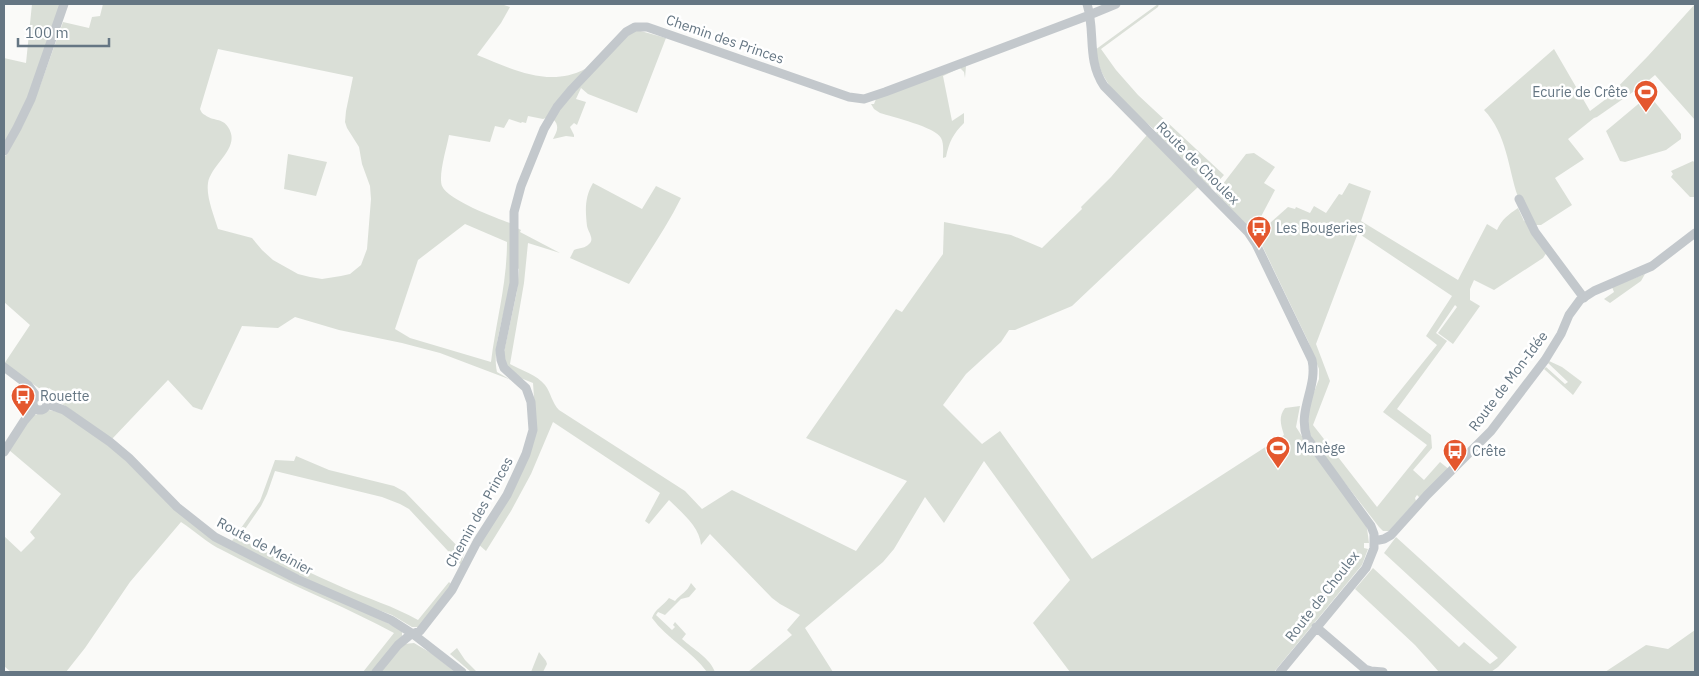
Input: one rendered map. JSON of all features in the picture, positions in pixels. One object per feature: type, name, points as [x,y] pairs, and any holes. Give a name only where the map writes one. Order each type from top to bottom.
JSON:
[{"type":"street","points":[[4,151],[31,99],[64,4]]},
{"type":"street","name":"Route de Choulex","points":[[1087,4],[1090,15],[1092,53],[1095,68],[1104,86],[1248,232],[1256,244],[1312,360],[1313,379],[1303,416],[1306,438],[1373,529],[1372,555],[1366,568],[1280,672]]},
{"type":"street","name":"Chemin des Princes","points":[[376,672],[398,645],[420,631],[457,582],[476,542],[507,495],[519,471],[532,437],[532,410],[528,392],[524,385],[507,371],[500,356],[515,277],[514,225],[518,195],[544,129],[557,107],[626,32],[635,27],[647,27],[850,97],[864,99],[1116,4]]},
{"type":"street","points":[[1519,200],[1535,232],[1584,298]]},
{"type":"street","name":"Route de Mon-Idée","points":[[1374,541],[1391,535],[1427,495],[1485,438],[1545,360],[1569,315],[1584,298],[1652,266],[1695,233]]},
{"type":"street","points":[[4,368],[28,385],[37,397]]},
{"type":"street","points":[[35,408],[43,409],[47,404],[43,397],[37,397]]},
{"type":"street","points":[[35,408],[33,403],[37,397]]},
{"type":"street","name":"Route de Meinier","points":[[47,404],[64,410],[110,442],[177,506],[215,536],[297,579],[391,620],[413,634],[462,672]]},
{"type":"street","points":[[4,452],[24,421],[35,408]]},
{"type":"street","points":[[1316,627],[1365,669],[1373,672],[1383,672]]},
{"type":"shaded area","points":[[32,4],[61,4],[25,107],[4,145],[4,58],[26,63]]},
{"type":"shaded area","points":[[103,4],[501,4],[510,7],[501,23],[477,55],[517,71],[544,77],[558,77],[585,69],[546,118],[528,116],[526,123],[509,119],[504,128],[495,126],[490,142],[449,135],[442,168],[442,186],[462,203],[510,223],[511,279],[498,338],[496,361],[497,372],[511,380],[440,353],[339,330],[295,317],[278,328],[242,326],[202,410],[193,407],[168,380],[112,439],[58,401],[60,395],[49,388],[46,393],[4,364],[30,325],[4,302],[4,158],[22,127],[40,86],[63,22],[89,28],[92,17],[100,16]],"holes":[[[218,49],[353,77],[345,122],[359,147],[362,164],[370,186],[371,199],[367,249],[361,265],[350,274],[322,279],[298,274],[273,260],[252,238],[218,229],[209,200],[208,183],[214,169],[229,149],[231,135],[226,124],[208,117],[200,109]],[[465,224],[507,242],[507,258],[491,362],[410,338],[395,329],[418,260]]]},
{"type":"shaded area","points":[[1158,4],[1158,7],[1101,49],[1138,95],[1224,175],[1210,188],[1157,136],[1156,131],[1116,94],[1104,77],[1098,62],[1095,50]]},
{"type":"shaded area","points":[[1695,4],[1695,120],[1655,75],[1594,118],[1568,139],[1584,159],[1555,178],[1572,205],[1541,225],[1534,225],[1518,197],[1498,130],[1484,110],[1554,49],[1590,111],[1606,99]]},
{"type":"shaded area","points":[[637,30],[666,38],[637,113],[588,94],[581,88],[576,99],[586,102],[577,125],[574,123],[570,127],[574,137],[566,136],[553,139],[557,126],[553,119],[568,97],[627,36]]},
{"type":"shaded area","points":[[964,65],[966,66],[965,78],[964,72],[960,68],[943,76],[952,121],[964,113],[964,123],[952,138],[946,157],[943,158],[943,142],[937,134],[923,126],[880,113],[871,104],[874,104],[876,99]]},
{"type":"shaded area","name":"Ecurie de Crête","points":[[1649,95],[1681,134],[1681,139],[1666,150],[1625,162],[1620,161],[1606,131]]},
{"type":"shaded area","points":[[1147,135],[1198,187],[1072,306],[1015,330],[1009,330],[1001,342],[966,374],[943,405],[982,444],[1000,431],[1092,559],[1284,435],[1281,421],[1283,411],[1285,408],[1300,406],[1296,427],[1314,455],[1363,518],[1367,528],[1369,543],[1364,543],[1364,548],[1368,549],[1362,565],[1274,672],[1070,672],[1033,623],[1070,580],[984,461],[944,523],[925,497],[894,549],[883,562],[805,628],[833,672],[748,672],[792,635],[787,630],[800,615],[772,598],[710,534],[701,545],[694,526],[669,500],[649,524],[645,521],[660,493],[553,422],[531,474],[511,511],[486,551],[478,544],[511,494],[535,412],[533,383],[518,377],[505,365],[504,352],[517,291],[519,269],[517,268],[517,228],[521,230],[520,232],[560,253],[528,243],[524,283],[510,364],[542,381],[559,410],[685,491],[702,509],[732,490],[856,551],[907,481],[806,438],[896,309],[902,312],[943,254],[944,222],[1011,235],[1042,248],[1082,209],[1081,207],[1111,177]]},
{"type":"shaded area","points":[[1254,153],[1275,167],[1264,183],[1275,190],[1255,228],[1250,229],[1216,193],[1246,154]]},
{"type":"shaded area","points":[[288,154],[327,162],[316,196],[284,189]]},
{"type":"shaded area","points":[[1693,161],[1695,163],[1695,198],[1690,197],[1671,177],[1673,174],[1671,171]]},
{"type":"shaded area","points":[[593,183],[642,209],[656,186],[681,198],[663,231],[629,284],[570,258],[574,250],[591,242],[591,235],[587,226],[586,208],[588,193]]},
{"type":"shaded area","points":[[1349,183],[1371,191],[1361,221],[1458,280],[1487,224],[1497,230],[1501,223],[1518,208],[1524,221],[1526,220],[1547,252],[1543,258],[1494,290],[1474,280],[1470,289],[1470,300],[1480,306],[1453,344],[1438,333],[1457,307],[1455,305],[1436,333],[1447,341],[1397,409],[1431,435],[1432,448],[1413,470],[1424,480],[1440,462],[1450,470],[1420,498],[1417,495],[1416,501],[1389,531],[1383,531],[1379,527],[1314,443],[1308,429],[1309,405],[1319,379],[1319,369],[1308,341],[1259,239],[1259,231],[1265,220],[1270,223],[1288,207],[1295,209],[1296,207],[1310,213],[1314,206],[1326,213],[1339,194],[1342,195]],"holes":[[[1358,233],[1452,296],[1426,336],[1437,345],[1383,412],[1427,445],[1377,507],[1313,425],[1330,381],[1316,344]]]},
{"type":"shaded area","points":[[1645,274],[1641,281],[1610,303],[1604,299],[1614,292],[1612,287]]},
{"type":"shaded area","points":[[1549,361],[1562,367],[1582,382],[1573,395],[1544,369],[1546,367],[1565,384],[1568,382],[1548,363]]},
{"type":"shaded area","points":[[49,410],[63,413],[117,452],[182,516],[395,627],[402,631],[402,636],[372,672],[363,672],[394,633],[217,547],[181,522],[130,582],[85,648],[66,672],[11,672],[4,666],[4,536],[21,552],[35,538],[30,532],[61,494],[9,450],[32,416]]},
{"type":"shaded area","points":[[296,456],[329,470],[394,486],[405,492],[464,553],[461,565],[409,509],[400,504],[382,497],[275,471],[261,506],[239,538],[304,570],[418,620],[449,582],[452,585],[420,627],[412,627],[392,615],[354,601],[281,567],[232,541],[260,501],[275,460],[294,461]]},
{"type":"shaded area","points":[[1396,537],[1517,647],[1498,667],[1491,672],[1439,672],[1415,645],[1355,589],[1373,568],[1459,647],[1464,642],[1490,664],[1498,658],[1384,553]]},
{"type":"shaded area","points":[[691,583],[696,589],[689,597],[681,599],[665,615],[658,612],[656,615],[672,630],[675,627],[673,625],[675,622],[686,634],[682,639],[709,662],[715,672],[707,672],[652,618],[655,612],[669,598],[675,601],[686,591]]},
{"type":"shaded area","points":[[1695,630],[1695,672],[1605,672],[1646,645],[1668,649]]},
{"type":"shaded area","points":[[414,643],[431,653],[455,672],[380,672],[404,644]]},
{"type":"shaded area","points":[[457,648],[465,660],[477,672],[471,672],[450,654]]},
{"type":"shaded area","points":[[539,652],[547,664],[543,672],[531,672]]},
{"type":"place","name":"Ecurie de Crête","points":[[1646,113]]},
{"type":"place","name":"Les Bougeries","points":[[1259,249]]},
{"type":"place","name":"Rouette","points":[[23,417]]},
{"type":"place","name":"Manège","points":[[1278,469]]},
{"type":"place","name":"Crête","points":[[1455,472]]}]
